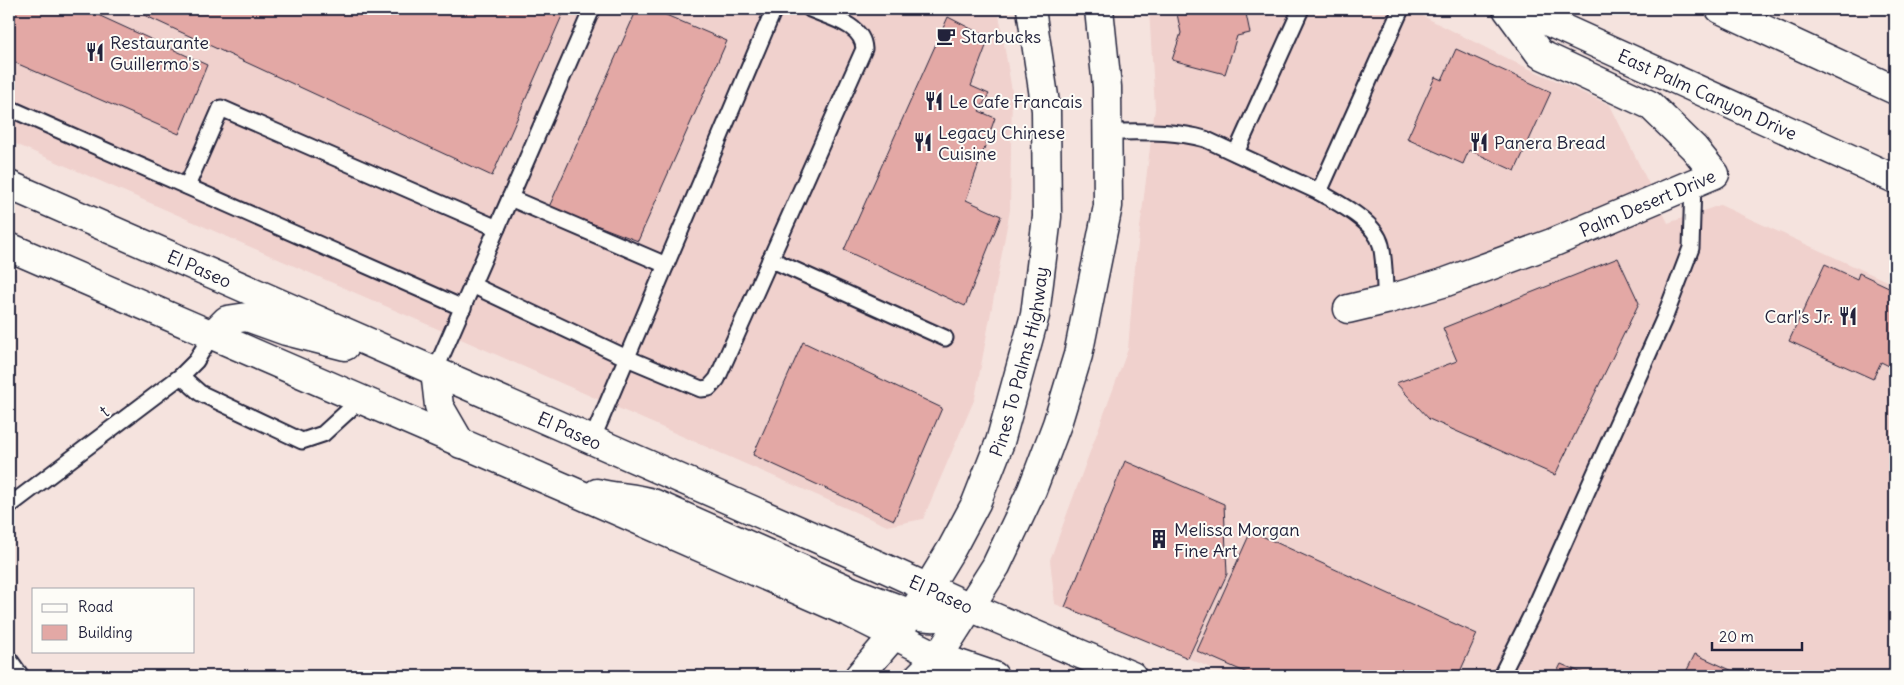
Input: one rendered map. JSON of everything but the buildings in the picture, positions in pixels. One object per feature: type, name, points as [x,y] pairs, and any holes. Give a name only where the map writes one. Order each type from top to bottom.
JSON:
[{"type":"street","name":"Pines To Palms Highway","points":[[859,676],[912,614],[952,548],[976,503],[993,459],[1035,315],[1047,217],[1046,119],[1031,9]]},
{"type":"street","points":[[919,676],[938,657],[996,566],[1032,490],[1057,424],[1078,355],[1108,206],[1107,88],[1099,9]]},
{"type":"street","name":"Palm Desert Drive","points":[[1348,309],[1446,282],[1552,243],[1704,179],[1694,148],[1650,105],[1540,54],[1507,9]]},
{"type":"street","name":"East Palm Canyon Drive","points":[[1520,9],[1895,179]]},
{"type":"street","points":[[1720,9],[1895,90]]},
{"type":"street","name":"El Paseo","points":[[9,185],[928,587],[969,609],[1132,676]]},
{"type":"street","points":[[9,247],[549,481],[850,614],[938,657],[994,676]]},
{"type":"street","points":[[211,336],[227,320],[247,317],[286,331],[342,345],[405,368],[429,369],[439,406],[461,444]]},
{"type":"street","points":[[549,481],[608,496],[628,496],[642,499],[851,591],[912,614],[950,617],[969,609]]},
{"type":"lane","points":[[429,369],[463,308],[592,9]]},
{"type":"lane","points":[[592,440],[774,9]]},
{"type":"lane","points":[[472,285],[627,358],[702,389],[709,388],[717,379],[864,49],[863,40],[855,29],[810,9]]},
{"type":"lane","points":[[1236,153],[1301,9]]},
{"type":"lane","points":[[1319,192],[1402,9]]},
{"type":"lane","points":[[9,108],[463,308]]},
{"type":"lane","points":[[187,186],[221,108],[497,228]]},
{"type":"lane","points":[[1108,132],[1171,132],[1206,139],[1319,192],[1355,214],[1376,234],[1381,244],[1386,300]]},
{"type":"lane","points":[[1501,676],[1533,612],[1664,319],[1691,248],[1704,179]]},
{"type":"lane","points":[[510,198],[666,265]]},
{"type":"lane","points":[[770,259],[945,338]]},
{"type":"lane","name":"t","points":[[9,506],[181,376],[196,361],[211,336]]},
{"type":"lane","points":[[181,376],[200,393],[302,441],[324,434],[360,400]]},
{"type":"lane","points":[[9,659],[21,676]]},
{"type":"shaded area","points":[[9,9],[998,9],[1012,91],[1010,210],[975,398],[923,519],[887,526],[9,141]]},
{"type":"shaded area","points":[[1149,9],[1409,9],[1512,61],[1610,105],[1668,223],[1720,205],[1895,285],[1895,676],[1231,676],[1055,604],[1050,560],[1128,349],[1134,276],[1155,108]]},
{"type":"place","name":"Starbucks","points":[[946,36]]},
{"type":"place","name":"Restaurante Guillermo's","points":[[95,52]]},
{"type":"place","name":"Le Cafe Francais","points":[[934,101]]},
{"type":"place","name":"Legacy Chinese Cuisine","points":[[923,142]]},
{"type":"place","name":"Panera Bread","points":[[1479,142]]},
{"type":"place","name":"Carl's Jr.","points":[[1848,316]]},
{"type":"place","name":"Melissa Morgan Fine Art","points":[[1159,539]]}]
